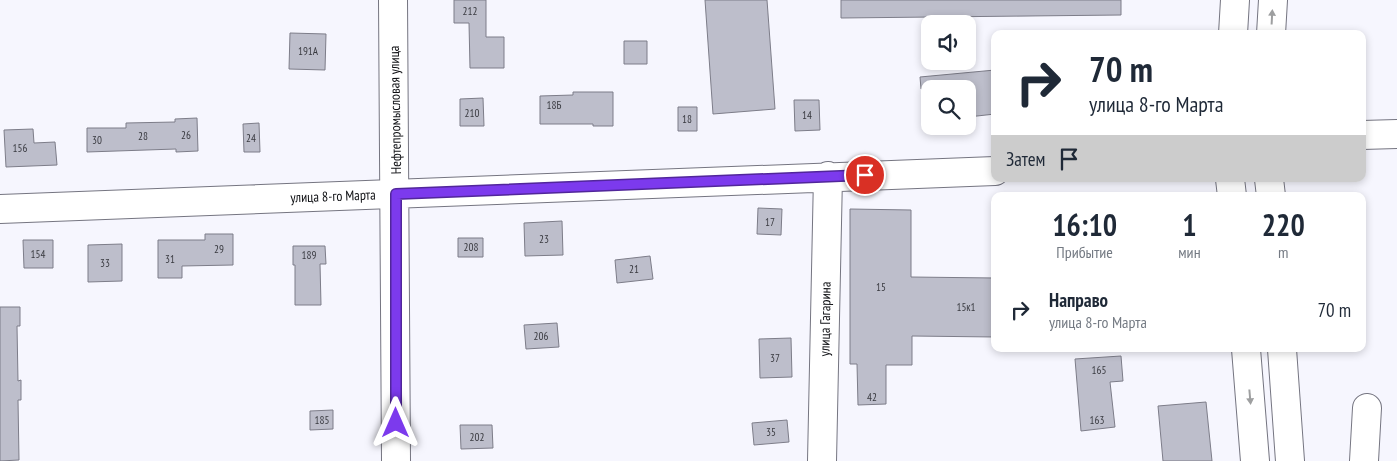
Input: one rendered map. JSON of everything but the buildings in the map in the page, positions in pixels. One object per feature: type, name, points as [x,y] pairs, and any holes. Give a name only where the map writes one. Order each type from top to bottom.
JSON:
[{"type":"street","name":"Нефтепромысловая улица","points":[[393,0],[396,194],[396,461]]},
{"type":"street","points":[[1234,30],[1235,0]]},
{"type":"street","points":[[1271,30],[1273,0]]},
{"type":"street","points":[[1366,135],[1397,134]]},
{"type":"street","name":"улица 8-го Марта","points":[[0,209],[991,171]]},
{"type":"street","name":"улица Гагарина","points":[[822,461],[828,176]]},
{"type":"street","points":[[1246,352],[1256,461]]},
{"type":"street","points":[[1282,352],[1290,461]]},
{"type":"street","points":[[1364,461],[1367,408]]},
{"type":"route","points":[[396,423],[396,194],[865,175]]}]
